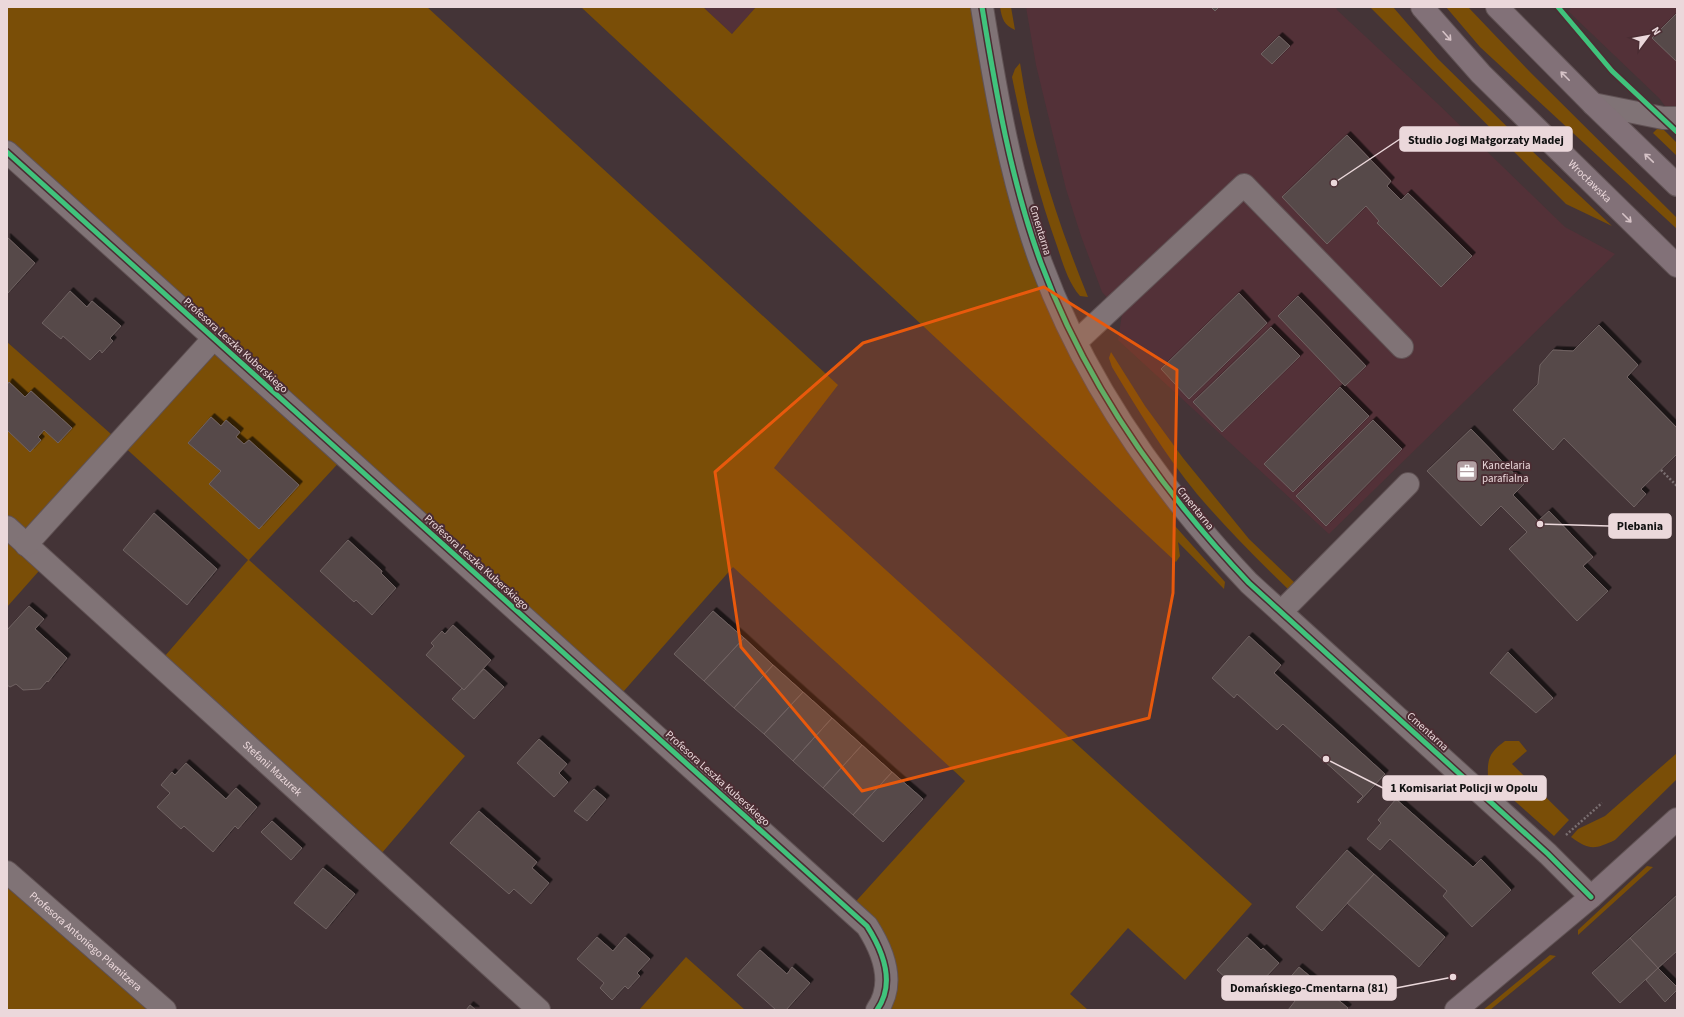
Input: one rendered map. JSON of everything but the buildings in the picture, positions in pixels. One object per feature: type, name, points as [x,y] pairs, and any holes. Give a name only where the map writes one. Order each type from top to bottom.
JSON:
[{"type":"main road","name":"Wrocławska","points":[[1422,7],[1481,74],[1677,266]]},
{"type":"main road","points":[[1498,7],[1593,104],[1677,185]]},
{"type":"main road","points":[[1456,1010],[1591,897],[1677,819]]},
{"type":"street","name":"Cmentarna","points":[[982,7],[994,83],[1020,194],[1042,264],[1076,342],[1099,387],[1126,431],[1168,490],[1215,547],[1249,583],[1548,854],[1591,897]]},
{"type":"street","points":[[1593,104],[1663,118],[1676,116]]},
{"type":"street","name":"Profesora Leszka Kuberskiego","points":[[7,152],[867,926],[876,940],[887,974],[886,990],[877,1010]]},
{"type":"street","points":[[1076,342],[1244,185],[1402,347]]},
{"type":"street","points":[[26,545],[214,338]]},
{"type":"street","points":[[1282,612],[1408,484]]},
{"type":"street","name":"Stefanii Mazurek","points":[[7,528],[539,1010]]},
{"type":"street","name":"Profesora Antoniego Plamitzera","points":[[7,872],[165,1010]]},
{"type":"path","points":[[1661,470],[1677,486]]},
{"type":"path","points":[[1562,838],[1602,803]]},
{"type":"highlighted area","points":[[1044,287],[1177,370],[1173,593],[1149,718],[862,791],[741,647],[715,472],[863,343]]},
{"type":"shaded area","points":[[7,7],[427,7],[838,385],[774,468],[1252,904],[1185,980],[1128,928],[1070,994],[1088,1010],[877,1010],[887,974],[849,909],[965,781],[733,567],[616,700],[345,456],[249,560],[465,756],[375,861],[158,664],[248,560],[120,443],[26,545],[46,563],[7,607],[7,342],[120,442],[214,338],[7,152]]},
{"type":"shaded area","points":[[581,7],[703,7],[732,34],[756,7],[982,7],[1042,264],[1168,490],[1175,526],[1225,582],[1224,589],[1178,542],[1180,556],[1176,562]]},
{"type":"shaded area","points":[[703,7],[756,7],[732,34]]},
{"type":"shaded area","points":[[1000,7],[1011,7],[1015,30],[1008,26],[1004,21]]},
{"type":"shaded area","points":[[1026,7],[1336,7],[1337,10],[1438,104],[1565,227],[1615,254],[1329,534],[1118,340],[1122,314],[1102,292],[1081,236],[1066,189],[1036,65]]},
{"type":"shaded area","points":[[1370,7],[1393,7],[1438,59],[1532,151],[1612,226],[1566,204]]},
{"type":"shaded area","points":[[1446,7],[1468,7],[1532,74],[1677,218],[1677,229],[1480,47]]},
{"type":"shaded area","points":[[1572,7],[1677,7],[1677,122],[1659,98],[1568,11]]},
{"type":"shaded area","points":[[1020,63],[1031,123],[1047,182],[1066,240],[1088,297],[1080,296],[1069,279],[1037,184],[1012,77],[1015,69]]},
{"type":"shaded area","points":[[1657,129],[1663,129],[1677,143],[1677,156],[1653,133]]},
{"type":"shaded area","points":[[1111,352],[1145,406],[1183,458],[1249,539],[1296,584],[1290,591],[1254,556],[1185,479],[1152,432],[1112,367],[1109,358]]},
{"type":"shaded area","points":[[1505,741],[1519,741],[1527,751],[1512,764],[1569,820],[1554,836],[1488,777],[1490,756]]},
{"type":"shaded area","points":[[1677,753],[1677,779],[1615,840],[1602,846],[1592,847],[1587,846],[1571,837],[1578,829],[1605,816]]},
{"type":"shaded area","points":[[1647,866],[1653,867],[1578,935],[1578,930]]},
{"type":"shaded area","points":[[7,872],[165,1010],[7,1010]]},
{"type":"shaded area","points":[[1550,955],[1556,956],[1490,1010],[1483,1010]]},
{"type":"shaded area","points":[[686,957],[745,1010],[639,1010]]},
{"type":"cycle path","points":[[982,7],[999,104],[1013,169],[1030,232],[1059,308],[1080,351],[1103,393],[1129,434],[1156,473],[1186,511],[1249,583],[1548,854],[1591,897]]},
{"type":"cycle path","points":[[1558,7],[1612,71],[1677,132]]},
{"type":"cycle path","points":[[7,152],[867,926],[878,946],[885,967],[886,989],[883,1000],[877,1010]]},
{"type":"place","name":"Studio Jogi Małgorzaty Madej","points":[[1334,183]]},
{"type":"place","name":"Kancelaria parafialna","points":[[1467,471]]},
{"type":"place","name":"Plebania","points":[[1540,524]]},
{"type":"place","name":"1 Komisariat Policji w Opolu","points":[[1326,759]]},
{"type":"place","name":"Domańskiego-Cmentarna (81)","points":[[1453,977]]}]
